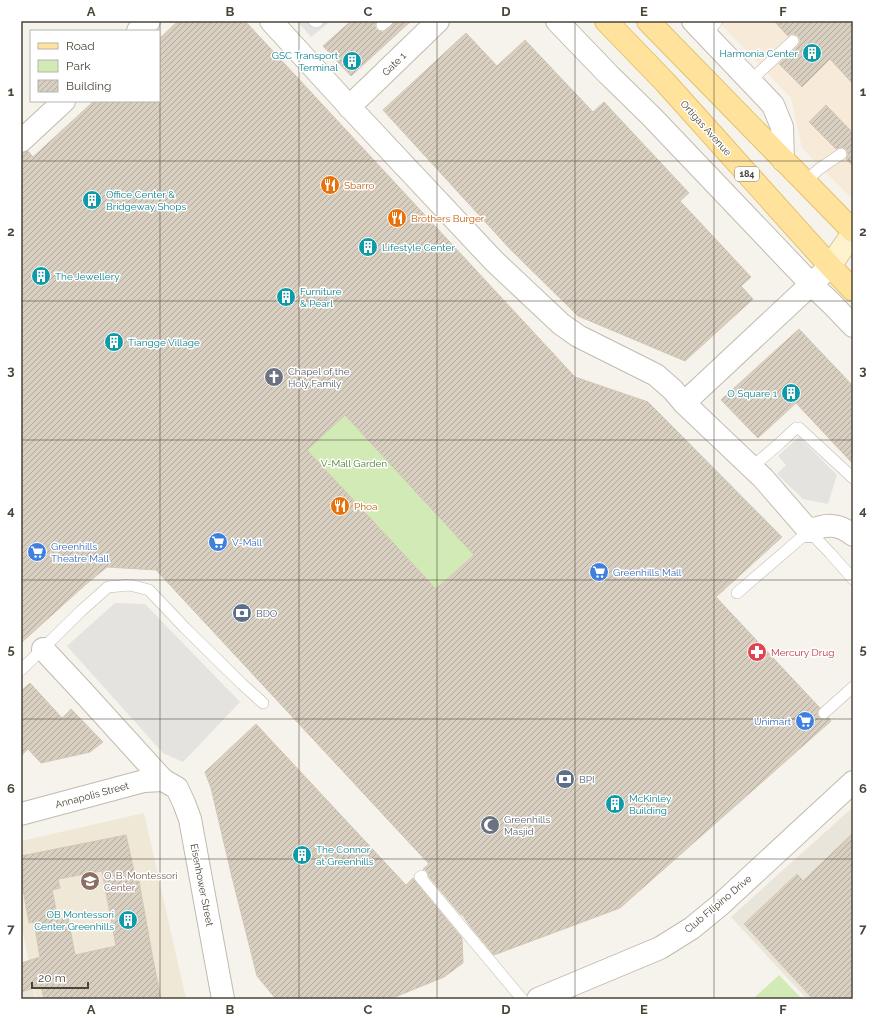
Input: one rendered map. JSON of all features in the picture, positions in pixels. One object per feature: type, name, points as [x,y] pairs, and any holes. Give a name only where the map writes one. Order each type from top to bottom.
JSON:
[{"type":"main road","name":"Ortigas Avenue","points":[[606,21],[670,88],[853,290]]},
{"type":"main road","points":[[648,21],[853,232],[830,266]]},
{"type":"main road","points":[[830,266],[853,253]]},
{"type":"street","points":[[139,30],[149,21]]},
{"type":"street","points":[[271,21],[349,107],[494,261],[561,324],[578,336],[656,375],[763,478],[809,531],[826,525],[839,526],[853,535]]},
{"type":"street","points":[[557,21],[651,116],[853,326]]},
{"type":"street","name":"Gate 1","points":[[349,107],[435,22]]},
{"type":"street","points":[[706,26],[750,81],[773,105],[782,127],[783,160]]},
{"type":"street","points":[[21,141],[63,102]]},
{"type":"street","points":[[684,403],[830,266]]},
{"type":"street","name":"Eisenhower Street","points":[[43,649],[163,780],[177,788],[190,819],[223,999]]},
{"type":"street","points":[[123,737],[137,767],[133,784]]},
{"type":"street","name":"Annapolis Street","points":[[21,814],[144,781],[163,780]]},
{"type":"street","name":"Club Filipino Drive","points":[[538,999],[660,948],[692,928],[720,905],[853,782]]},
{"type":"lane","points":[[314,21],[318,21]]},
{"type":"lane","points":[[750,81],[793,41]]},
{"type":"lane","points":[[805,182],[819,169],[841,154]]},
{"type":"lane","points":[[752,467],[796,428],[799,428],[853,478]]},
{"type":"lane","points":[[737,593],[809,531],[853,579]]},
{"type":"lane","points":[[21,670],[108,586],[130,585],[149,590],[185,628],[263,703]]},
{"type":"lane","points":[[824,713],[853,687]]},
{"type":"lane","points":[[422,876],[420,877],[522,999]]},
{"type":"shaded area","points":[[297,21],[331,21],[311,37]]},
{"type":"shaded area","points":[[718,21],[853,21],[853,200],[802,148],[791,98]]},
{"type":"shaded area","points":[[799,437],[837,475],[828,504],[803,499],[777,474],[786,465],[778,456]]},
{"type":"shaded area","points":[[115,603],[145,604],[240,702],[183,762],[163,753],[67,646]]},
{"type":"shaded area","points":[[853,807],[853,999],[807,999],[731,917]]},
{"type":"shaded area","name":"O. B. Montessori Center","points":[[144,813],[186,999],[36,999],[21,922],[21,841]]},
{"type":"shaded area","points":[[29,972],[35,999],[21,999],[21,974]]},
{"type":"green space","name":"V-Mall Garden","points":[[345,415],[474,555],[436,589],[307,450]]},
{"type":"green space","points":[[779,975],[802,999],[753,999]]},
{"type":"building","points":[[178,21],[245,21],[575,377],[648,402],[782,537],[716,597],[820,708],[817,714],[819,718],[825,720],[829,718],[831,721],[620,908],[494,955],[461,913],[461,915],[429,877],[426,870],[423,869],[429,864],[156,570],[107,567],[21,643],[21,153],[28,151],[33,157],[93,102],[160,102],[160,38]],"holes":[[[345,415],[474,555],[436,589],[307,450]]]},
{"type":"building","name":"GSC Transport Terminal","points":[[351,21],[376,21],[376,29],[383,32],[393,24],[394,21],[411,21],[351,76],[323,46]]},
{"type":"building","name":"Harmonia Center","points":[[774,21],[853,21],[853,84],[830,59],[802,87],[779,64],[798,46],[800,39],[795,34],[788,36]]},
{"type":"building","points":[[466,33],[497,66],[525,40],[593,112],[604,102],[689,193],[680,201],[751,277],[741,286],[753,299],[685,361],[578,316],[511,250],[383,110]]},
{"type":"building","points":[[826,105],[853,133],[853,166],[846,159],[848,154],[847,150],[841,147],[836,149],[809,122]]},
{"type":"building","name":"O Square 1","points":[[799,329],[853,386],[853,464],[796,403],[758,438],[721,400]]},
{"type":"building","points":[[30,683],[62,718],[71,709],[103,742],[90,752],[41,763],[28,749],[21,756],[21,691]]},
{"type":"building","name":"The Connor at Greenhills","points":[[256,724],[406,885],[413,878],[462,938],[463,963],[444,977],[390,999],[276,999],[257,976],[211,788],[205,772]]},
{"type":"building","points":[[853,833],[853,999],[813,999],[744,924],[797,874],[803,881]]},
{"type":"building","points":[[126,835],[135,876],[138,876],[161,999],[44,999],[41,986],[21,992],[21,963],[40,957],[34,922],[29,923],[21,880],[21,856]],"holes":[[[102,871],[116,946],[75,955],[68,917],[58,919],[52,890],[60,888],[58,879]]]},
{"type":"place","name":"Harmonia Center","points":[[812,53]]},
{"type":"place","name":"GSC Transport Terminal","points":[[352,61]]},
{"type":"place","name":"Sbarro","points":[[330,185]]},
{"type":"place","name":"Office Center & Bridgeway Shops","points":[[92,200]]},
{"type":"place","name":"Brothers Burger","points":[[397,218]]},
{"type":"place","name":"Lifestyle Center","points":[[368,247]]},
{"type":"place","name":"The Jewellery","points":[[41,276]]},
{"type":"place","name":"Furniture & Pearl","points":[[286,297]]},
{"type":"place","name":"Tiangge Village","points":[[114,342]]},
{"type":"place","name":"Chapel of the Holy Family","points":[[274,377]]},
{"type":"place","name":"O Square 1","points":[[791,393]]},
{"type":"place","name":"Phoa","points":[[340,506]]},
{"type":"place","name":"V-Mall","points":[[218,542]]},
{"type":"place","name":"Greenhills Theatre Mall","points":[[37,552]]},
{"type":"place","name":"Greenhills Mall","points":[[599,572]]},
{"type":"place","name":"BDO","points":[[242,613]]},
{"type":"place","name":"Mercury Drug","points":[[757,652]]},
{"type":"place","name":"Unimart","points":[[805,721]]},
{"type":"place","name":"BPI","points":[[565,779]]},
{"type":"place","name":"McKinley Building","points":[[615,804]]},
{"type":"place","name":"Greenhills Masjid","points":[[490,825]]},
{"type":"place","name":"The Connor at Greenhills","points":[[302,855]]},
{"type":"place","name":"O. B. Montessori Center","points":[[90,881]]},
{"type":"place","name":"OB Montessori Center Greenhills","points":[[128,920]]}]
